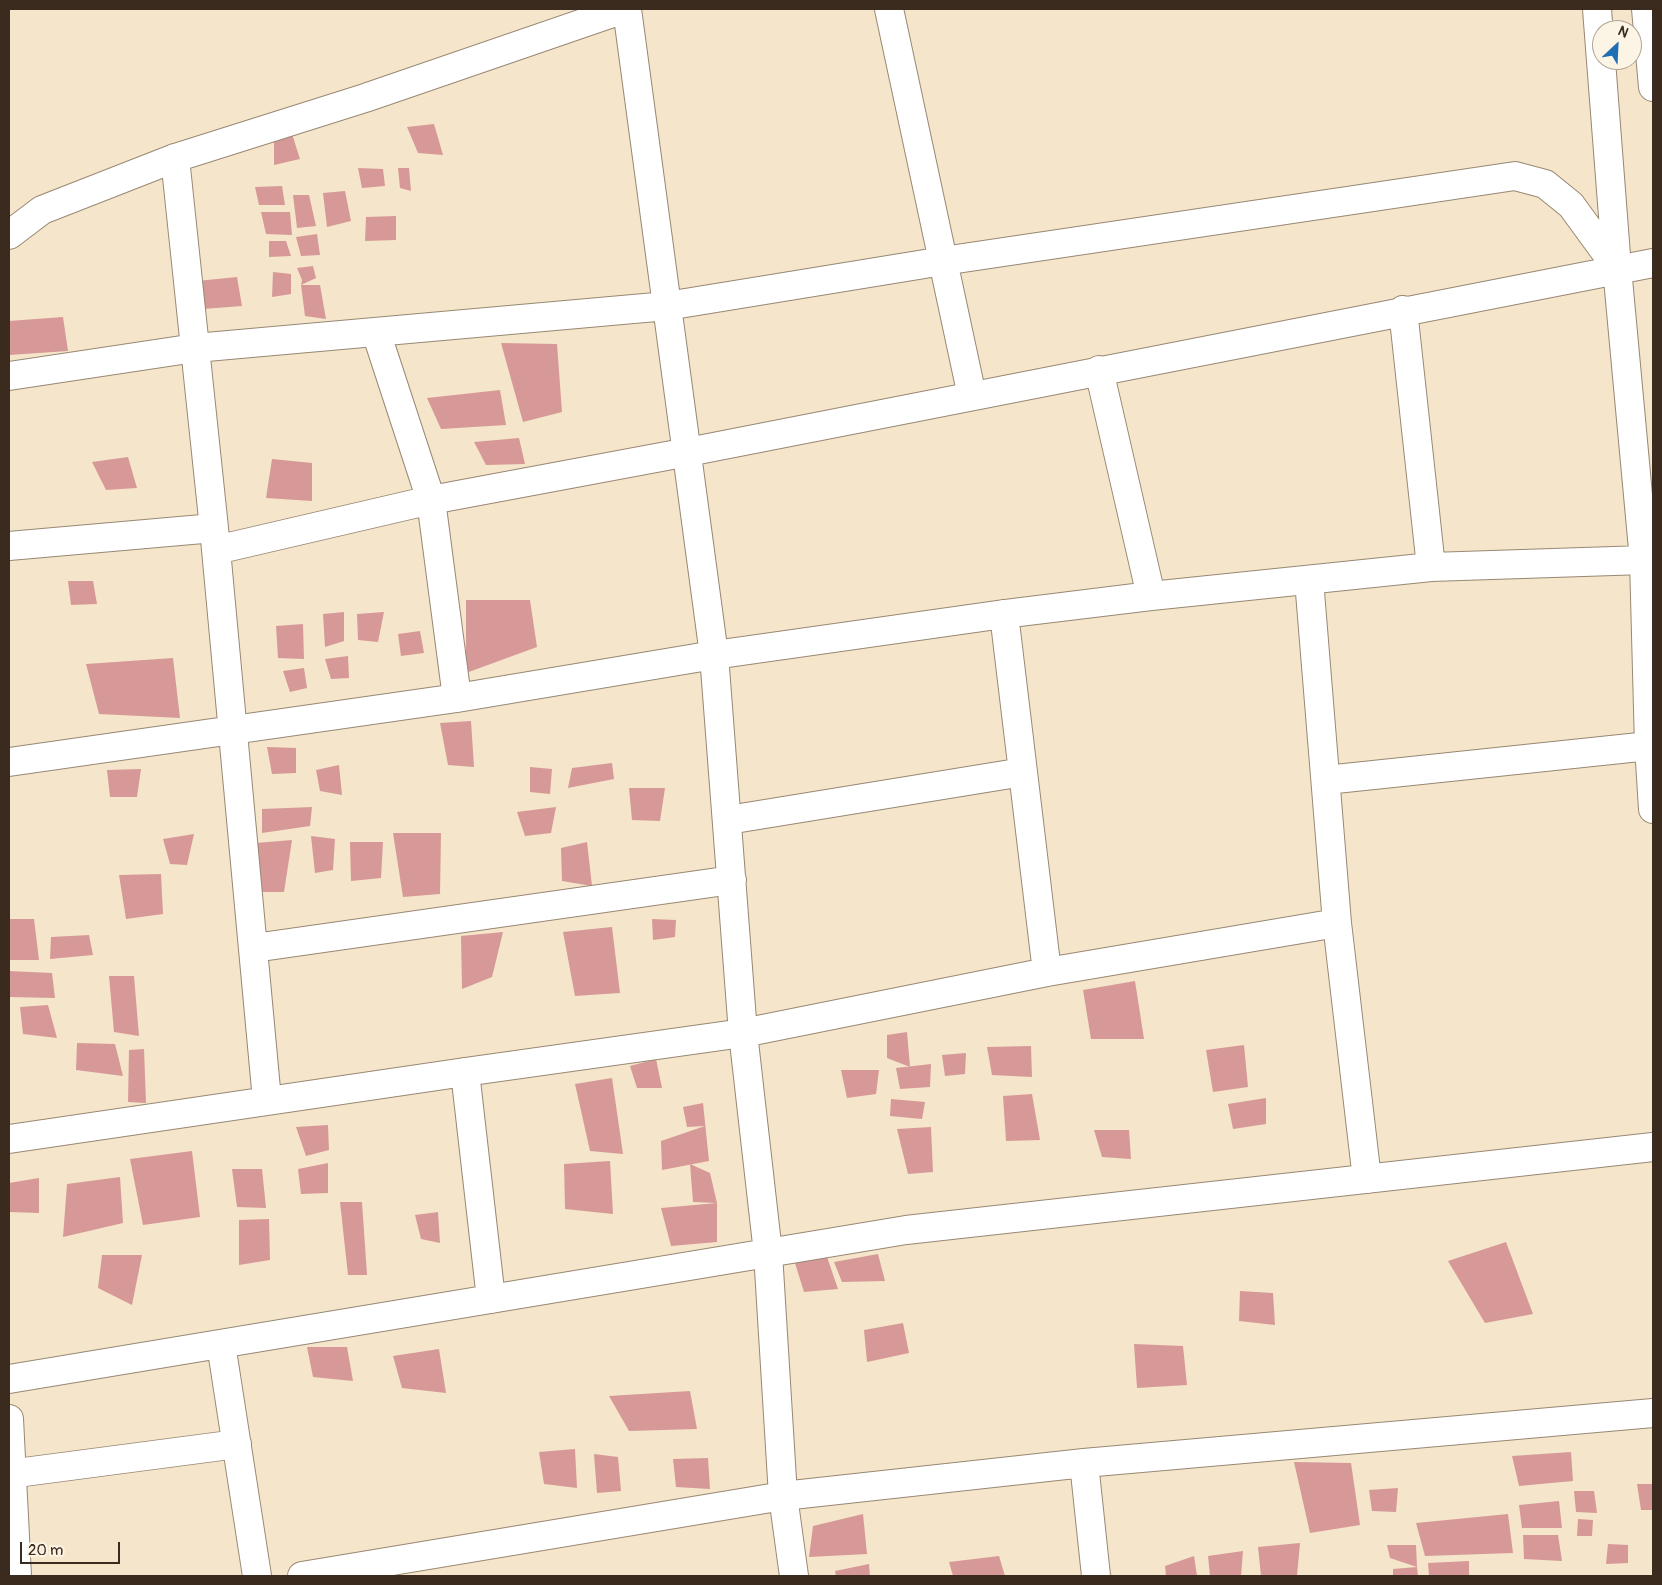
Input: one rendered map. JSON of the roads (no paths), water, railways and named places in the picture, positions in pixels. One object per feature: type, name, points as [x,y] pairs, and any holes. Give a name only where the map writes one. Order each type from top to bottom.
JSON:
[{"type":"street","points":[[9,235],[42,210],[175,158],[364,98],[625,9],[688,452],[714,654],[743,1034],[768,1254],[783,1496],[794,1576]]},
{"type":"street","points":[[889,9],[972,396]]},
{"type":"street","points":[[1598,9],[1618,268],[1644,560],[1649,746],[1653,808]]},
{"type":"street","points":[[1646,9],[1653,87]]},
{"type":"street","points":[[175,158],[215,539],[268,1100]]},
{"type":"street","points":[[9,376],[195,348],[667,306],[943,261],[1515,176],[1545,184],[1571,205],[1618,268]]},
{"type":"street","points":[[9,546],[215,539],[688,452],[1403,310],[1618,268],[1653,263]]},
{"type":"street","points":[[1403,310],[1431,567]]},
{"type":"street","points":[[376,332],[431,500],[457,698]]},
{"type":"street","points":[[1099,370],[1151,596]]},
{"type":"street","points":[[9,762],[457,698],[714,654],[1004,614],[1151,596],[1431,567],[1644,560]]},
{"type":"street","points":[[1309,580],[1337,923],[1367,1180]]},
{"type":"street","points":[[1004,614],[1047,972]]},
{"type":"street","points":[[1326,780],[1649,746]]},
{"type":"street","points":[[728,820],[1023,772]]},
{"type":"street","points":[[254,948],[732,880]]},
{"type":"street","points":[[9,1139],[268,1100],[743,1034],[1047,972],[1337,923]]},
{"type":"street","points":[[464,1072],[491,1299]]},
{"type":"street","points":[[9,1379],[906,1230],[1653,1147]]},
{"type":"street","points":[[221,1344],[257,1576]]},
{"type":"street","points":[[307,1576],[783,1496],[1084,1463],[1653,1413]]},
{"type":"street","points":[[9,1419],[10,1474],[17,1576]]},
{"type":"street","points":[[10,1474],[237,1444]]},
{"type":"street","points":[[1084,1463],[1096,1576]]}]
